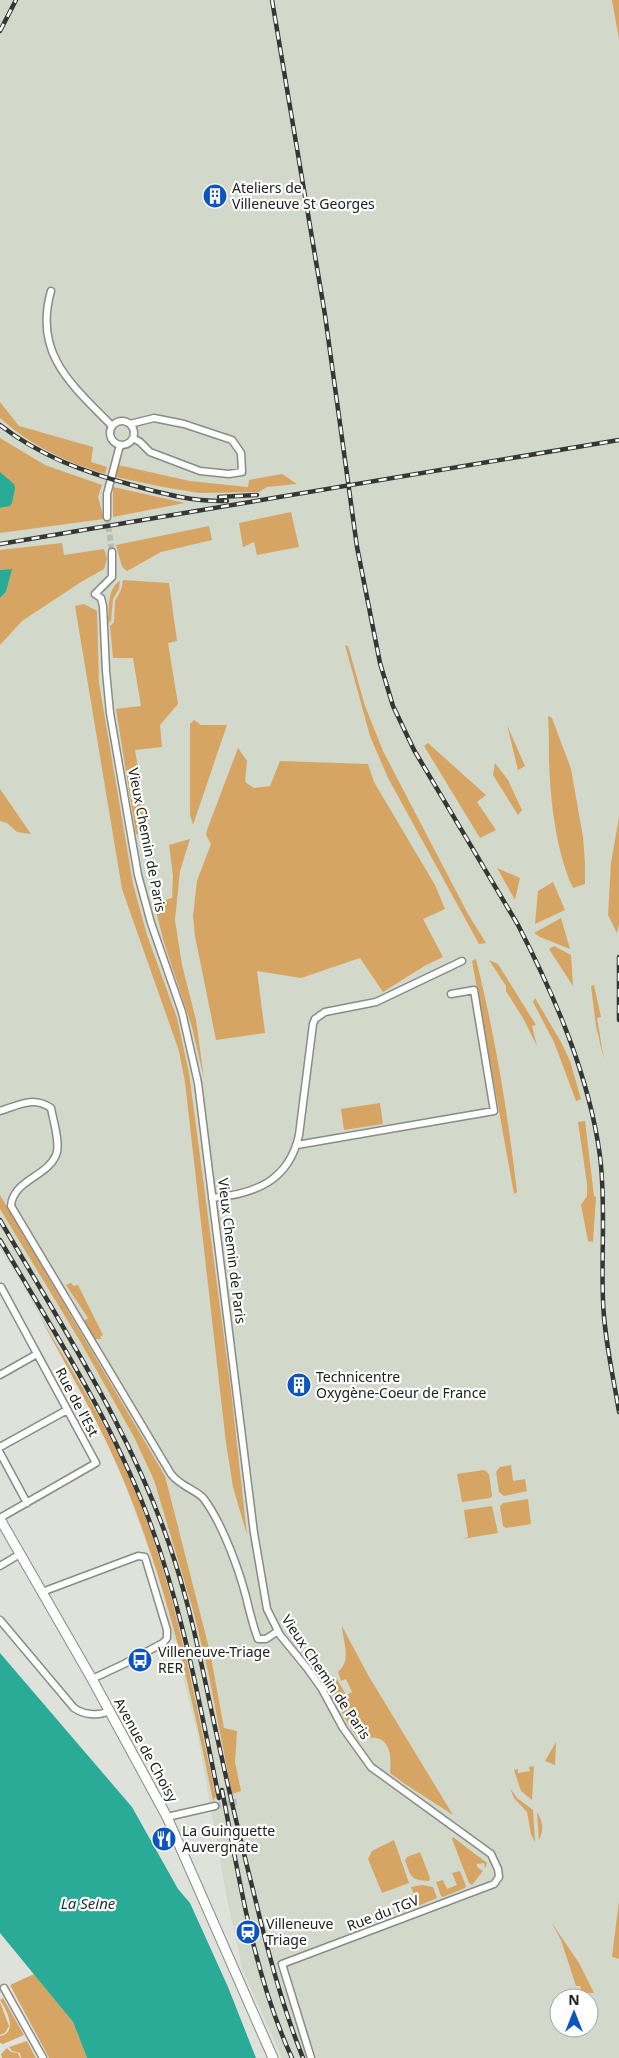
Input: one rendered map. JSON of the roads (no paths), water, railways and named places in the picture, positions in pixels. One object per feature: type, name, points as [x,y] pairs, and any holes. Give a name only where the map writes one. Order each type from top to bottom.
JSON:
[{"type":"main road","name":"Avenue de Choisy","points":[[0,1519],[92,1679],[167,1817],[273,2058]]},
{"type":"street","points":[[51,291],[47,309],[46,334],[55,359],[68,380],[112,426]]},
{"type":"street","points":[[130,424],[133,430],[133,438],[127,444],[120,445],[111,438],[110,431],[112,426],[121,421],[130,424],[154,418],[184,424],[232,440],[242,453],[242,472],[229,474],[200,471],[150,452],[133,438]]},
{"type":"street","points":[[107,517],[107,494],[120,445]]},
{"type":"street","name":"Vieux Chemin de Paris","points":[[112,552],[112,577],[95,594],[102,598],[104,606],[106,683],[112,725],[138,875],[151,923],[182,1012],[191,1048],[201,1104],[261,1581],[267,1609],[278,1631],[317,1682],[343,1728],[372,1767],[491,1854],[497,1864],[499,1877]]},
{"type":"street","points":[[212,1198],[239,1195],[266,1185],[284,1168],[297,1145],[312,1030],[316,1019],[325,1012],[384,1000],[462,961]]},
{"type":"street","points":[[297,1145],[494,1111],[474,990],[451,994]]},
{"type":"street","points":[[0,1111],[27,1102],[42,1102],[51,1108],[58,1146],[57,1154],[50,1165],[15,1192],[11,1206],[171,1474],[177,1482],[203,1497],[234,1560],[258,1639],[266,1639],[278,1631]]},
{"type":"street","name":"Rue de l'Est","points":[[1,1287],[96,1463],[27,1502]]},
{"type":"street","points":[[0,1375],[37,1354]]},
{"type":"street","points":[[0,1447],[67,1410]]},
{"type":"street","points":[[0,1454],[27,1502],[0,1519]]},
{"type":"street","points":[[0,1566],[20,1554]]},
{"type":"street","points":[[42,1592],[138,1556],[145,1557],[162,1612],[167,1638],[163,1643],[92,1679]]},
{"type":"street","points":[[0,1620],[74,1708],[84,1712],[103,1714],[108,1711]]},
{"type":"street","points":[[167,1817],[215,1806]]},
{"type":"street","name":"Rue du TGV","points":[[311,2058],[282,1964],[494,1884],[499,1877]]},
{"type":"street","points":[[4,1988],[43,2058]]},
{"type":"water","points":[[0,472],[14,484],[15,488],[10,506],[0,508]]},
{"type":"water","points":[[12,569],[6,592],[0,598],[0,570]]},
{"type":"water","name":"La Seine","points":[[0,1653],[132,1807],[178,1889],[190,1903],[228,1987],[256,2058],[87,2058],[73,2022],[0,1933]]},
{"type":"tunnel","points":[[107,517],[112,552]]},
{"type":"tunnel","points":[[215,1806],[237,1802]]},
{"type":"railway","points":[[0,31],[16,0]]},
{"type":"railway","points":[[272,0],[325,315],[357,547],[380,663],[393,706],[414,750],[518,925],[532,952],[569,1037],[579,1066],[588,1096],[600,1156],[603,1192],[604,1314],[619,1412]]},
{"type":"railway","points":[[0,425],[31,446],[63,462],[97,474],[179,497],[227,501]]},
{"type":"railway","points":[[0,544],[619,440]]},
{"type":"railway","points":[[219,497],[257,495]]},
{"type":"railway","points":[[619,957],[619,1020]]},
{"type":"railway","points":[[0,1220],[98,1388],[141,1474],[160,1519],[182,1584],[192,1622],[233,1808],[270,1959],[288,2019],[303,2058]]},
{"type":"railway","points":[[0,1240],[79,1373],[115,1442],[146,1512],[159,1547],[180,1618],[197,1689],[219,1798]]},
{"type":"railway","points":[[222,1790],[257,1960],[267,1993],[292,2058]]},
{"type":"place","name":"Ateliers de Villeneuve St Georges","points":[[215,196]]},
{"type":"place","name":"Technicentre Oxygène-Coeur de France","points":[[299,1385]]},
{"type":"place","name":"Villeneuve-Triage RER","points":[[140,1660]]},
{"type":"place","name":"La Guinguette Auvergnate","points":[[164,1839]]},
{"type":"place","name":"Villeneuve Triage","points":[[248,1932]]}]
